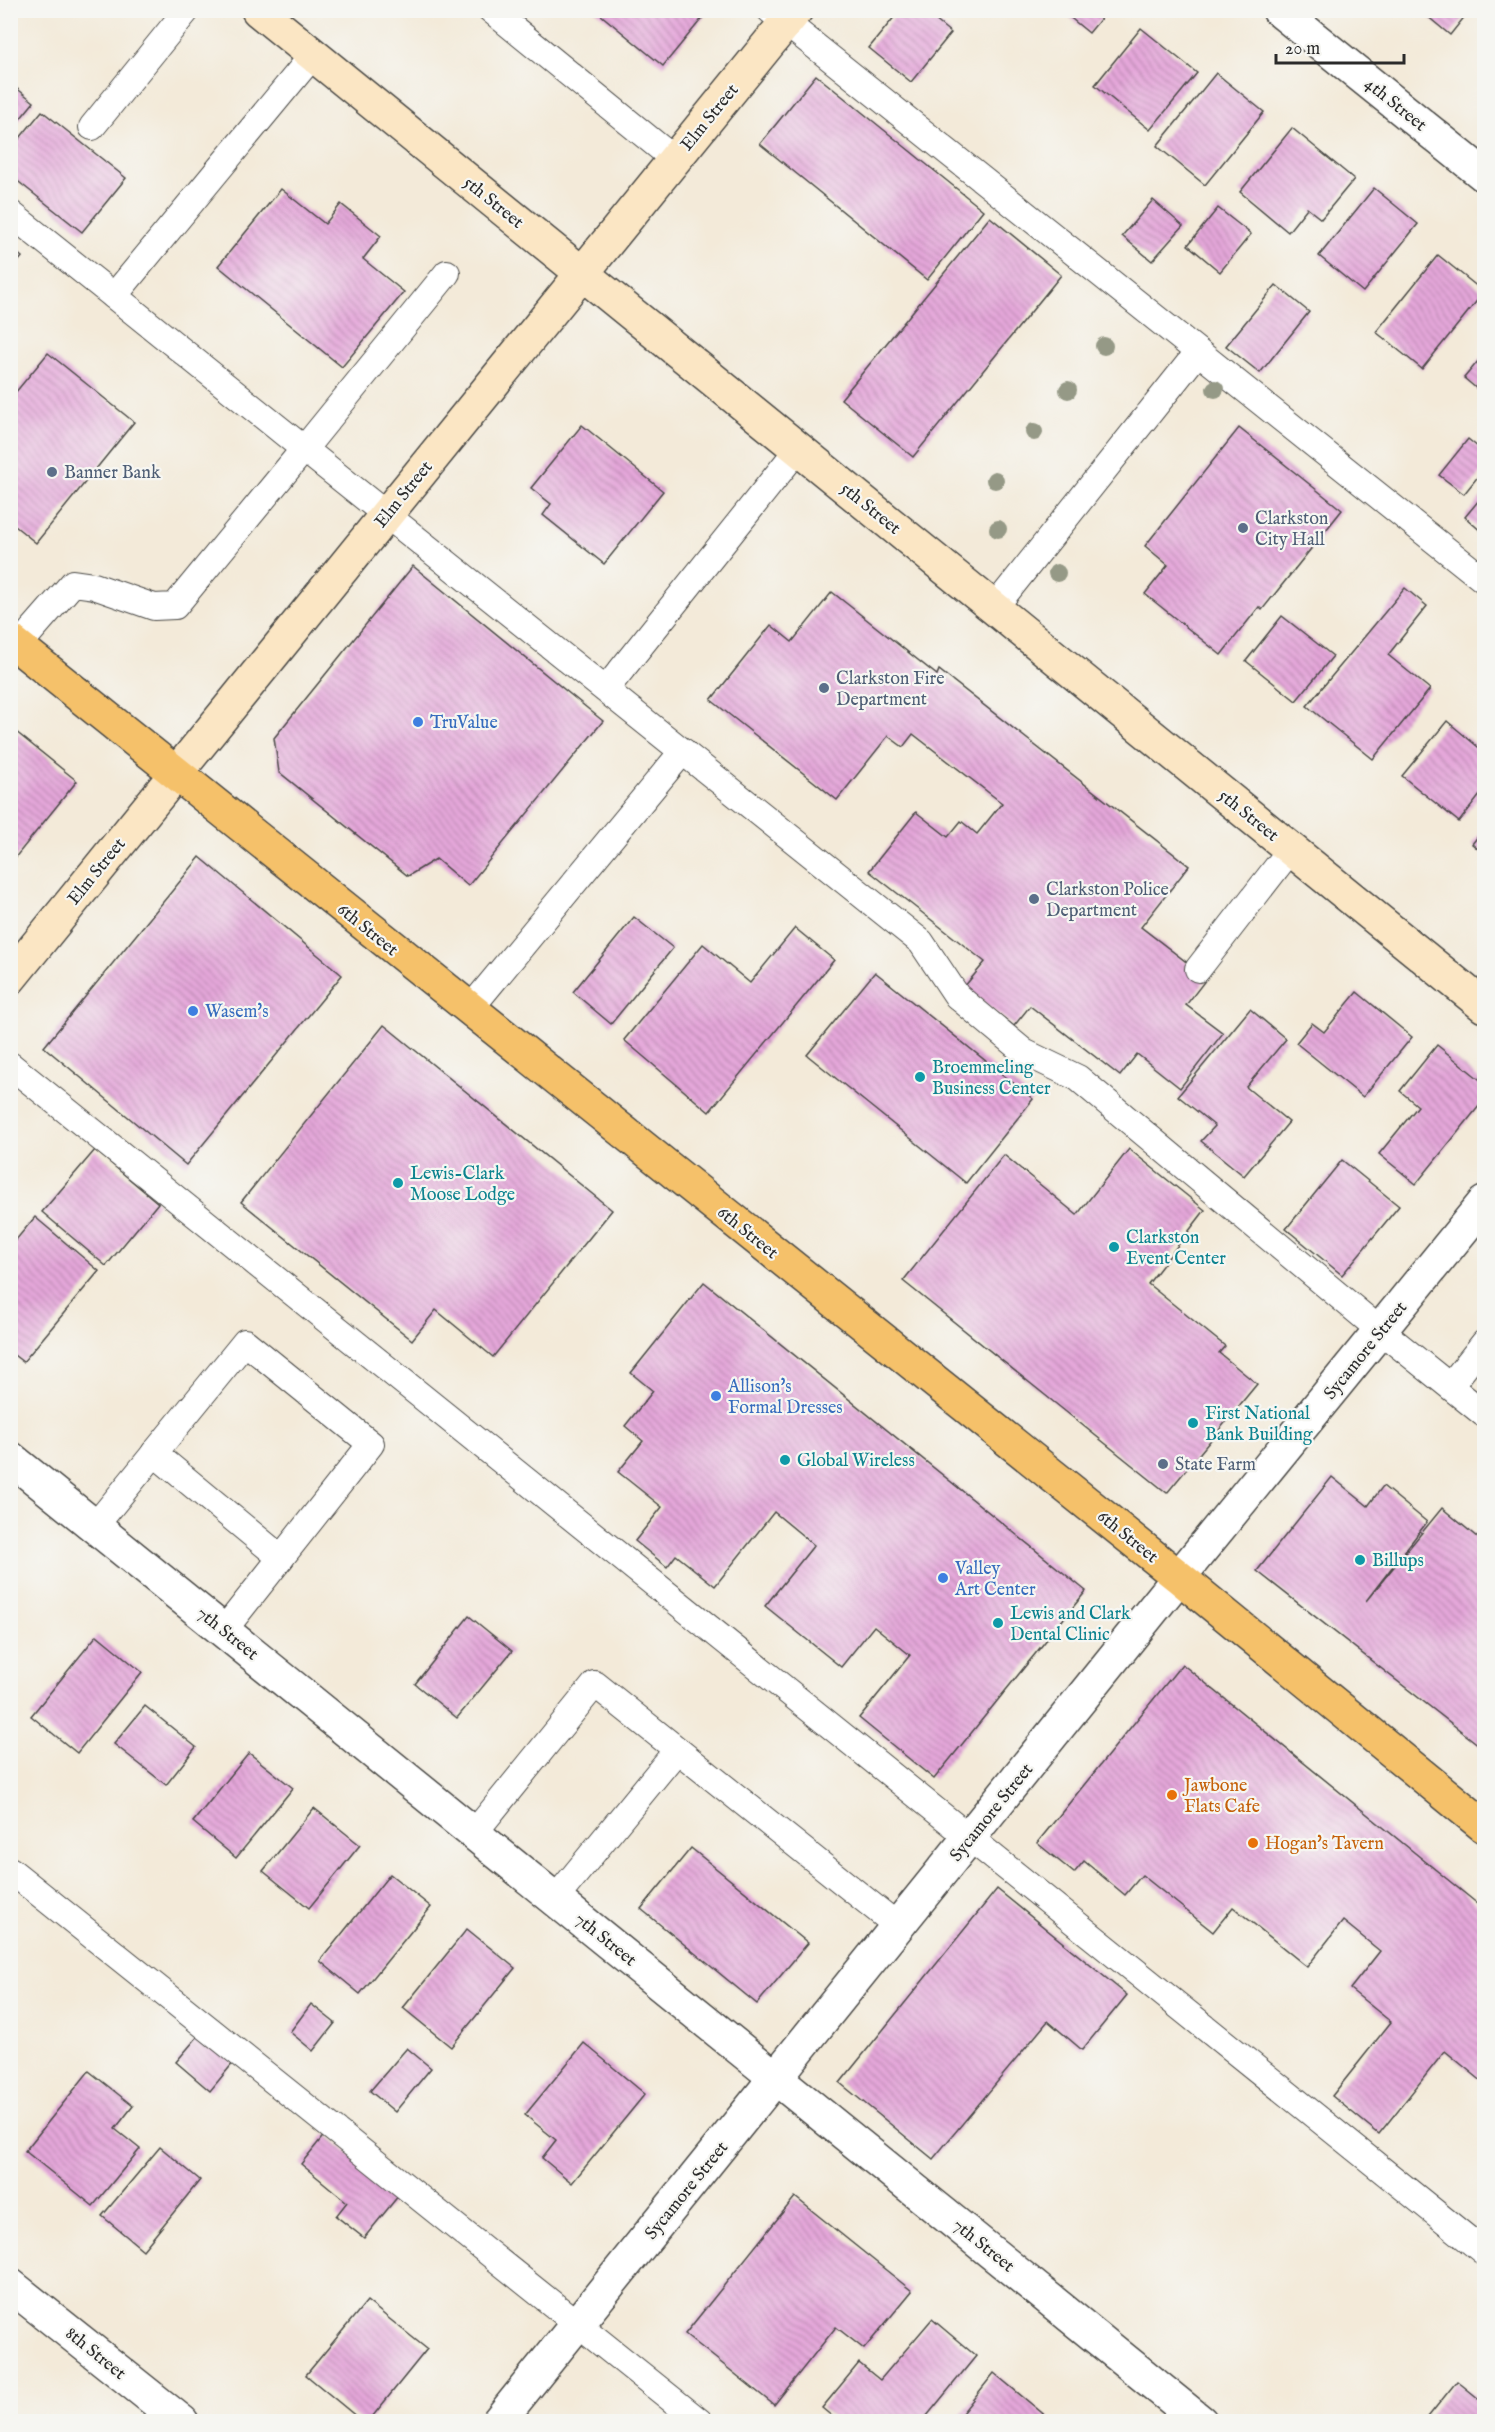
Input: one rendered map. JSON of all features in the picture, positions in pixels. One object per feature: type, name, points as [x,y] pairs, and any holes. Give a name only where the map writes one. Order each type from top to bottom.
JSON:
[{"type":"main road","name":"6th Street","points":[[14,643],[1179,1577],[1485,1826]]},
{"type":"street","name":"5th Street","points":[[258,10],[1485,1006]]},
{"type":"street","name":"4th Street","points":[[1279,10],[1485,175]]},
{"type":"street","name":"Elm Street","points":[[10,978],[675,160],[784,15]]},
{"type":"street","name":"Sycamore Street","points":[[498,2421],[899,1927],[1179,1577],[1485,1203]]},
{"type":"street","name":"7th Street","points":[[10,1458],[1201,2421]]},
{"type":"street","name":"8th Street","points":[[10,2285],[182,2421]]},
{"type":"lane","points":[[92,127],[188,10]]},
{"type":"lane","points":[[491,10],[675,160]]},
{"type":"lane","points":[[784,15],[1198,352],[1485,580]]},
{"type":"lane","points":[[114,296],[313,55]]},
{"type":"lane","points":[[10,213],[921,942],[957,996],[1015,1046],[1078,1078],[1381,1331],[1485,1414]]},
{"type":"lane","points":[[14,643],[73,584],[94,586],[154,607],[175,606],[447,273]]},
{"type":"lane","points":[[994,608],[1198,352]]},
{"type":"lane","points":[[606,689],[798,449]]},
{"type":"lane","points":[[470,1010],[683,751]]},
{"type":"lane","points":[[1198,969],[1291,849]]},
{"type":"lane","points":[[10,1065],[1485,2252]]},
{"type":"lane","points":[[95,1526],[244,1341],[371,1444],[224,1630]]},
{"type":"lane","points":[[1450,1386],[1485,1343]]},
{"type":"lane","points":[[154,1453],[281,1558]]},
{"type":"lane","points":[[475,1833],[595,1684],[899,1927]]},
{"type":"lane","points":[[555,1898],[677,1750]]},
{"type":"lane","points":[[10,1870],[700,2421]]},
{"type":"building","points":[[595,10],[709,10],[663,66]]},
{"type":"building","points":[[900,10],[923,10],[951,33],[911,82],[869,48]]},
{"type":"building","points":[[1061,10],[1108,10],[1089,33]]},
{"type":"building","points":[[1420,10],[1470,10],[1450,35]]},
{"type":"building","points":[[1141,28],[1197,73],[1150,130],[1095,85]]},
{"type":"building","points":[[1216,73],[1264,112],[1205,185],[1157,146]]},
{"type":"building","points":[[816,75],[983,210],[927,280],[760,144]]},
{"type":"building","points":[[10,83],[34,102],[10,131]]},
{"type":"building","points":[[42,111],[126,178],[82,232],[10,175],[10,150]]},
{"type":"building","points":[[1292,128],[1354,179],[1321,219],[1307,208],[1288,232],[1240,192]]},
{"type":"building","points":[[1374,188],[1418,224],[1363,292],[1319,256]]},
{"type":"building","points":[[281,189],[325,224],[341,204],[381,236],[363,259],[404,292],[342,367],[218,266]]},
{"type":"building","points":[[1153,200],[1183,226],[1152,261],[1122,236]]},
{"type":"building","points":[[1218,208],[1251,234],[1220,272],[1188,245]]},
{"type":"building","points":[[990,217],[1061,275],[913,457],[841,399]]},
{"type":"building","points":[[10,247],[22,257],[10,271]]},
{"type":"building","points":[[1438,255],[1484,292],[1422,369],[1376,332]]},
{"type":"building","points":[[1276,285],[1309,312],[1260,373],[1226,346]]},
{"type":"building","name":"Banner Bank","points":[[48,353],[134,422],[36,543],[10,522],[10,399]]},
{"type":"building","points":[[1484,354],[1484,395],[1464,378]]},
{"type":"building","points":[[582,425],[663,491],[604,564],[543,515],[551,504],[531,488]]},
{"type":"building","name":"Clarkston City Hall","points":[[1239,428],[1342,510],[1262,610],[1259,607],[1221,655],[1145,594],[1168,565],[1145,546]]},
{"type":"building","points":[[1468,439],[1484,452],[1484,469],[1464,494],[1439,475]]},
{"type":"building","points":[[1484,494],[1484,534],[1465,517]]},
{"type":"building","points":[[413,566],[603,721],[468,886],[436,859],[408,876],[279,772],[274,738]]},
{"type":"building","points":[[1405,588],[1427,606],[1388,655],[1430,689],[1373,759],[1307,706]]},
{"type":"building","name":"Clarkston Police Department","points":[[832,592],[937,675],[939,670],[1189,866],[1141,927],[1207,978],[1186,1005],[1223,1033],[1180,1088],[1137,1054],[1120,1076],[1030,1006],[1014,1026],[964,987],[985,962],[869,871],[916,812],[948,837],[961,821],[977,834],[1002,803],[913,734],[903,747],[888,736],[837,800],[711,700],[771,625],[792,642]]},
{"type":"building","points":[[1282,616],[1333,656],[1296,701],[1246,661]]},
{"type":"building","points":[[1447,721],[1484,752],[1484,790],[1459,822],[1402,776]]},
{"type":"building","points":[[10,727],[77,781],[10,864]]},
{"type":"building","points":[[1484,829],[1484,854],[1472,844]]},
{"type":"building","name":"Wasem's","points":[[200,857],[342,975],[186,1165],[44,1047]]},
{"type":"building","points":[[634,917],[673,948],[611,1024],[573,992]]},
{"type":"building","points":[[795,928],[834,960],[709,1112],[624,1040],[703,944],[750,983]]},
{"type":"building","name":"Broemmeling Business Center","points":[[875,972],[1033,1099],[966,1183],[807,1055]]},
{"type":"building","points":[[1357,992],[1412,1037],[1363,1097],[1296,1043],[1312,1023],[1324,1032]]},
{"type":"building","points":[[1250,1009],[1286,1039],[1246,1087],[1289,1122],[1244,1176],[1201,1141],[1215,1126],[1178,1096]]},
{"type":"building","name":"Lewis-Clark Moose Lodge","points":[[384,1025],[612,1210],[493,1357],[436,1310],[412,1340],[241,1202]]},
{"type":"building","points":[[1437,1045],[1484,1083],[1484,1100],[1416,1184],[1379,1154],[1418,1106],[1400,1091]]},
{"type":"building","points":[[1129,1149],[1205,1210],[1148,1284],[1225,1346],[1219,1353],[1257,1384],[1167,1493],[903,1281],[1004,1155],[1077,1215]]},
{"type":"building","points":[[95,1150],[158,1203],[106,1266],[42,1212]]},
{"type":"building","points":[[1342,1160],[1399,1206],[1342,1275],[1286,1229]]},
{"type":"building","points":[[35,1217],[99,1271],[23,1362],[10,1352],[10,1247]]},
{"type":"building","points":[[704,1282],[1086,1591],[934,1779],[859,1718],[910,1655],[874,1626],[841,1667],[765,1606],[814,1545],[774,1512],[715,1586],[676,1555],[667,1567],[635,1541],[662,1507],[618,1472],[643,1441],[625,1426],[653,1391],[631,1373]]},
{"type":"building","points":[[1332,1477],[1368,1506],[1383,1486],[1427,1522],[1366,1601],[1442,1508],[1484,1543],[1484,1749],[1257,1571]]},
{"type":"building","points":[[469,1616],[512,1651],[457,1718],[415,1684]]},
{"type":"building","points":[[97,1635],[142,1672],[77,1753],[31,1716]]},
{"type":"building","points":[[1182,1664],[1484,1909],[1484,2083],[1445,2051],[1379,2134],[1332,2096],[1391,2022],[1350,1989],[1380,1951],[1343,1921],[1307,1967],[1233,1907],[1213,1932],[1142,1875],[1125,1895],[1084,1861],[1074,1873],[1037,1843]]},
{"type":"building","points":[[145,1706],[196,1747],[166,1785],[114,1744]]},
{"type":"building","points":[[249,1753],[293,1788],[236,1858],[193,1822]]},
{"type":"building","points":[[314,1808],[360,1845],[309,1908],[263,1871]]},
{"type":"building","points":[[691,1848],[808,1943],[757,2004],[641,1909]]},
{"type":"building","points":[[390,1874],[431,1907],[360,1994],[320,1961]]},
{"type":"building","points":[[997,1889],[1127,1995],[1082,2050],[1048,2021],[933,2159],[840,2083]]},
{"type":"building","points":[[467,1929],[515,1968],[451,2047],[403,2008]]},
{"type":"building","points":[[311,2004],[335,2023],[313,2051],[290,2032]]},
{"type":"building","points":[[199,2035],[233,2063],[210,2091],[176,2062]]},
{"type":"building","points":[[584,2043],[645,2094],[572,2183],[542,2158],[556,2140],[525,2115]]},
{"type":"building","points":[[407,2048],[431,2068],[395,2112],[370,2091]]},
{"type":"building","points":[[89,2071],[133,2106],[115,2129],[140,2149],[93,2206],[25,2151]]},
{"type":"building","points":[[325,2134],[399,2195],[364,2238],[336,2216],[347,2202],[301,2164]]},
{"type":"building","points":[[160,2147],[200,2180],[143,2250],[102,2216]]},
{"type":"building","points":[[795,2197],[912,2291],[864,2349],[836,2327],[774,2405],[685,2334]]},
{"type":"building","points":[[367,2301],[427,2349],[368,2422],[363,2422],[306,2375]]},
{"type":"building","points":[[932,2319],[976,2356],[922,2422],[839,2422],[822,2408],[859,2363],[880,2380]]},
{"type":"building","points":[[994,2373],[1053,2422],[955,2422]]},
{"type":"building","points":[[1457,2381],[1484,2403],[1484,2422],[1424,2422]]},
{"type":"place","name":"Banner Bank","points":[[52,472]]},
{"type":"place","name":"Clarkston City Hall","points":[[1243,528]]},
{"type":"place","name":"Clarkston Fire Department","points":[[824,688]]},
{"type":"place","name":"TruValue","points":[[418,722]]},
{"type":"place","name":"Clarkston Police Department","points":[[1034,899]]},
{"type":"place","name":"Wasem's","points":[[193,1011]]},
{"type":"place","name":"Broemmeling Business Center","points":[[920,1077]]},
{"type":"place","name":"Lewis-Clark Moose Lodge","points":[[398,1183]]},
{"type":"place","name":"Clarkston Event Center","points":[[1114,1247]]},
{"type":"place","name":"Allison's Formal Dresses","points":[[716,1396]]},
{"type":"place","name":"First National Bank Building","points":[[1193,1423]]},
{"type":"place","name":"Global Wireless","points":[[785,1460]]},
{"type":"place","name":"State Farm","points":[[1163,1464]]},
{"type":"place","name":"Billups","points":[[1360,1560]]},
{"type":"place","name":"Valley Art Center","points":[[943,1578]]},
{"type":"place","name":"Lewis and Clark Dental Clinic","points":[[998,1623]]},
{"type":"place","name":"Jawbone Flats Cafe","points":[[1172,1795]]},
{"type":"place","name":"Hogan's Tavern","points":[[1253,1843]]}]
